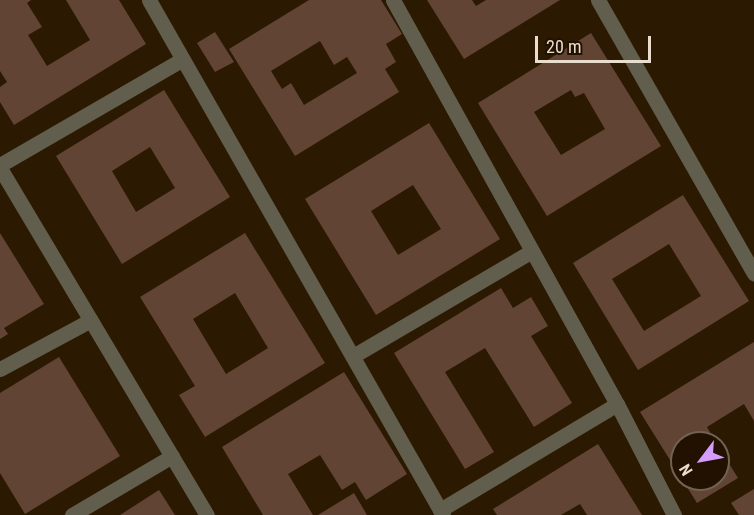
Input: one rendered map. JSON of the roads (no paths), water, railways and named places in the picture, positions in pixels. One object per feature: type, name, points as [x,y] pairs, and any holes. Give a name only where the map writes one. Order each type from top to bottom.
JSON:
[{"type":"street","points":[[148,0],[442,512],[617,404]]},
{"type":"street","points":[[393,0],[530,252],[617,404],[674,515]]},
{"type":"street","points":[[598,0],[754,274]]},
{"type":"street","points":[[183,59],[0,166],[207,515]]},
{"type":"street","points":[[353,356],[530,252]]},
{"type":"street","points":[[0,369],[91,320]]},
{"type":"street","points":[[72,515],[172,456]]}]
